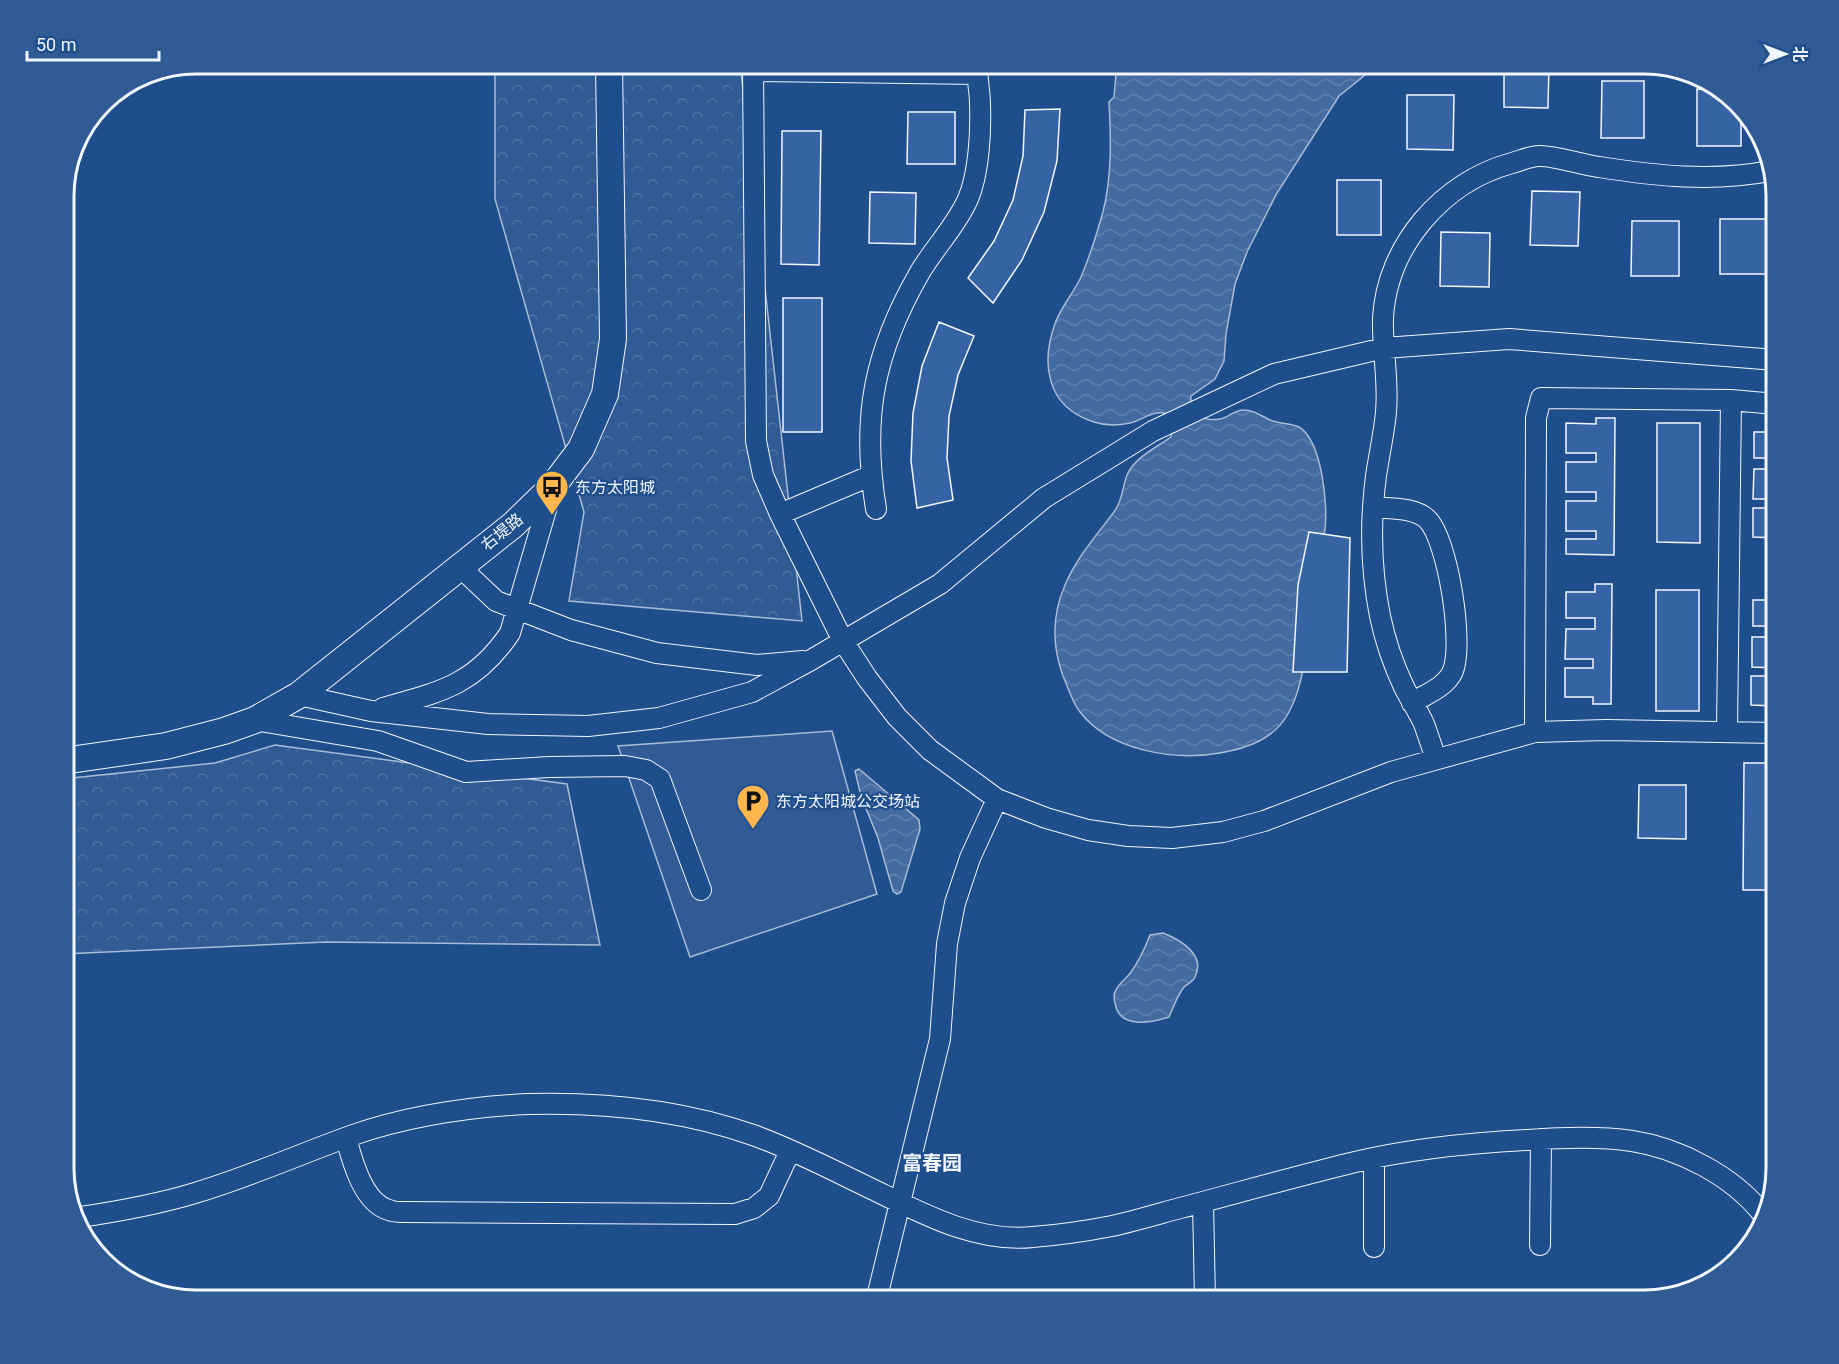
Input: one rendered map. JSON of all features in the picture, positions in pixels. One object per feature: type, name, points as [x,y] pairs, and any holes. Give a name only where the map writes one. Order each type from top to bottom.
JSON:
[{"type":"main road","name":"右堤路","points":[[74,759],[166,746],[224,732],[255,720],[299,694],[513,525],[553,486],[581,449],[605,394],[614,339],[609,74]]},
{"type":"street","points":[[876,509],[870,476],[873,391],[883,349],[896,317],[922,270],[950,231],[969,198],[978,159],[980,104],[978,73]]},
{"type":"street","points":[[753,74],[756,441],[763,475],[843,641],[867,678],[897,717],[930,750],[998,799],[1046,818],[1088,830],[1128,836],[1172,838],[1223,832],[1264,821],[1391,772],[1535,732],[1606,730],[1766,733]]},
{"type":"street","points":[[1436,759],[1423,722],[1390,656],[1380,616],[1374,575],[1376,476],[1387,404],[1383,318],[1391,277],[1407,241],[1432,210],[1462,185],[1498,167],[1539,156],[1646,174],[1693,178],[1763,172]]},
{"type":"street","points":[[299,694],[371,711],[488,724],[588,726],[659,718],[752,693],[811,660],[940,584],[1044,498],[1153,431],[1274,374],[1384,348],[1509,339],[1766,359]]},
{"type":"street","points":[[1535,732],[1536,418],[1541,398],[1731,400],[1766,403]]},
{"type":"street","points":[[1727,732],[1731,400]]},
{"type":"street","points":[[780,514],[870,476]]},
{"type":"street","points":[[371,711],[442,691],[473,674],[497,652],[510,633],[553,486]]},
{"type":"street","points":[[1374,507],[1409,510],[1426,518],[1440,538],[1452,591],[1456,643],[1453,671],[1445,683],[1412,703]]},
{"type":"street","points":[[459,566],[496,601],[571,630],[657,653],[757,665],[811,660]]},
{"type":"street","points":[[255,720],[378,741],[466,772],[613,766],[646,770],[660,779],[701,890]]},
{"type":"street","points":[[879,1290],[940,1039],[947,944],[956,903],[970,858],[998,799]]},
{"type":"street","points":[[84,1217],[120,1211],[193,1194],[346,1138],[412,1119],[474,1109],[526,1104],[592,1105],[698,1119],[753,1135],[944,1223],[984,1235],[1025,1238],[1113,1226],[1357,1161],[1428,1149],[1500,1141],[1579,1137],[1635,1141],[1685,1156],[1723,1177],[1759,1209]]},
{"type":"street","points":[[346,1138],[356,1173],[372,1199],[387,1210],[403,1212],[735,1214],[754,1209],[769,1196],[790,1151]]},
{"type":"street","points":[[1540,1245],[1541,1139]]},
{"type":"street","points":[[1374,1159],[1374,1247]]},
{"type":"street","points":[[1203,1202],[1205,1290]]},
{"type":"green space","points":[[495,74],[741,74],[802,621],[569,601],[584,512],[495,199]]},
{"type":"green space","points":[[275,745],[567,784],[600,945],[326,942],[74,953],[74,778],[215,763]]},
{"type":"shaded area","name":"东方太阳城公交场站","points":[[832,731],[877,894],[690,957],[618,746]]},
{"type":"water","points":[[1116,73],[1367,73],[1339,96],[1277,193],[1247,252],[1235,284],[1226,334],[1224,361],[1215,379],[1191,396],[1192,407],[1203,418],[1220,419],[1237,411],[1246,410],[1274,421],[1299,427],[1307,434],[1313,445],[1322,474],[1324,490],[1325,529],[1305,659],[1294,702],[1283,721],[1268,736],[1250,745],[1220,753],[1164,754],[1144,750],[1108,736],[1093,725],[1077,708],[1059,665],[1055,642],[1056,619],[1061,596],[1075,565],[1117,507],[1130,469],[1146,453],[1171,437],[1172,427],[1164,413],[1155,413],[1130,423],[1116,425],[1098,423],[1078,415],[1057,395],[1048,367],[1048,352],[1056,321],[1081,277],[1103,212],[1109,171],[1109,102],[1114,97]]},
{"type":"water","points":[[859,769],[919,820],[920,829],[901,892],[897,894],[893,891],[878,838],[861,796],[855,771]]},
{"type":"water","points":[[1163,933],[1190,949],[1197,962],[1198,969],[1195,977],[1182,990],[1169,1017],[1136,1022],[1122,1017],[1114,998],[1115,992],[1137,963],[1150,935]]},
{"type":"building","points":[[1504,73],[1549,73],[1548,108],[1504,107]]},
{"type":"building","points":[[1602,81],[1644,81],[1644,138],[1601,138]]},
{"type":"building","points":[[1697,89],[1703,89],[1730,109],[1741,123],[1741,146],[1697,146]]},
{"type":"building","points":[[1407,95],[1454,95],[1453,150],[1407,149]]},
{"type":"building","points":[[1060,109],[1057,161],[1044,212],[1022,260],[993,303],[968,278],[994,241],[1013,200],[1023,156],[1025,110]]},
{"type":"building","points":[[908,112],[955,112],[955,164],[907,164]]},
{"type":"building","points":[[782,131],[821,131],[819,265],[781,264]]},
{"type":"building","points":[[1337,180],[1381,180],[1381,235],[1337,235]]},
{"type":"building","points":[[1532,191],[1580,192],[1578,246],[1530,245]]},
{"type":"building","points":[[870,192],[916,193],[915,244],[869,243]]},
{"type":"building","points":[[1720,219],[1766,219],[1766,274],[1720,274]]},
{"type":"building","points":[[1632,221],[1679,221],[1679,276],[1631,276]]},
{"type":"building","points":[[1441,232],[1490,233],[1489,287],[1440,286]]},
{"type":"building","points":[[783,298],[822,298],[822,432],[783,432]]},
{"type":"building","points":[[939,322],[974,336],[958,375],[949,416],[947,458],[953,500],[917,508],[911,461],[913,413],[922,366]]},
{"type":"building","points":[[1596,418],[1615,418],[1614,555],[1566,554],[1566,539],[1596,539],[1596,531],[1566,531],[1566,501],[1596,501],[1596,492],[1566,492],[1566,462],[1596,462],[1596,453],[1566,453],[1566,423],[1596,424]]},
{"type":"building","points":[[1657,423],[1700,423],[1700,543],[1657,542]]},
{"type":"building","points":[[1754,432],[1766,432],[1766,458],[1754,458]]},
{"type":"building","points":[[1754,469],[1766,469],[1766,499],[1753,499]]},
{"type":"building","points":[[1753,508],[1766,508],[1766,538],[1753,537]]},
{"type":"building","points":[[1309,532],[1350,538],[1347,672],[1293,672],[1298,585]]},
{"type":"building","points":[[1595,584],[1612,584],[1611,704],[1593,704],[1593,697],[1565,697],[1565,668],[1593,668],[1593,659],[1565,659],[1566,629],[1595,629],[1595,618],[1566,618],[1566,592],[1595,592]]},
{"type":"building","points":[[1656,590],[1699,590],[1699,711],[1656,711]]},
{"type":"building","points":[[1753,600],[1766,600],[1766,626],[1753,626]]},
{"type":"building","points":[[1752,637],[1766,637],[1766,668],[1752,667]]},
{"type":"building","points":[[1751,676],[1766,676],[1766,706],[1751,705]]},
{"type":"building","points":[[1744,763],[1766,763],[1766,890],[1743,890]]},
{"type":"building","points":[[1639,785],[1686,785],[1686,839],[1638,838]]},
{"type":"place","name":"东方太阳城","points":[[552,516]]},
{"type":"place","name":"东方太阳城公交场站","points":[[753,830]]},
{"type":"district","name":"富春园","points":[[932,1163]]}]
